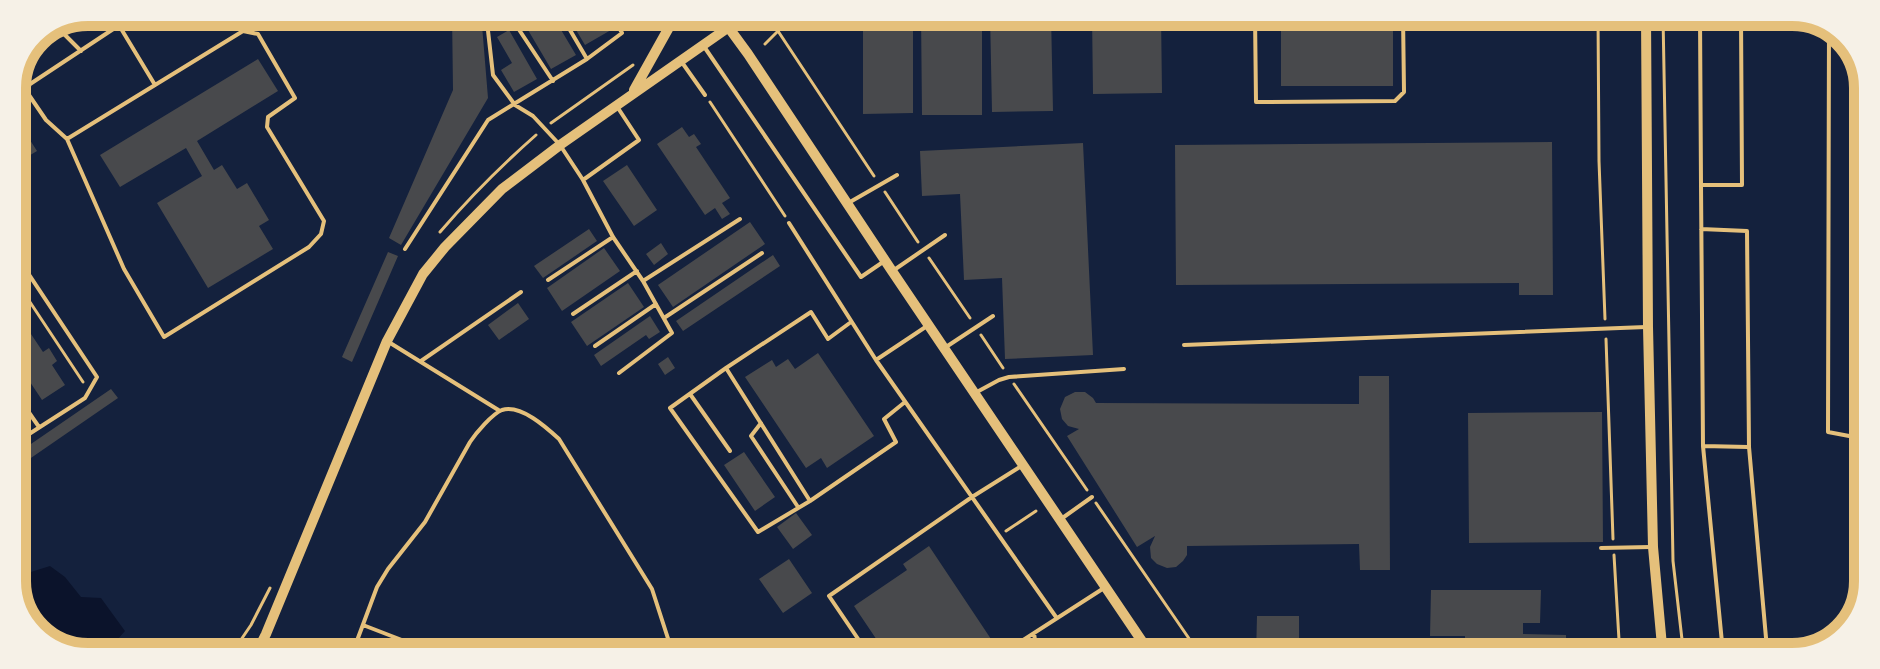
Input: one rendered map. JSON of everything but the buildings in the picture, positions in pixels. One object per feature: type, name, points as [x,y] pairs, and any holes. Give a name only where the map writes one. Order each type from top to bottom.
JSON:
[{"type":"street","points":[[631,95],[669,26]]},
{"type":"street","points":[[1646,26],[1653,547],[1662,643]]},
{"type":"street","points":[[262,643],[387,341],[423,274],[502,189],[729,27],[1143,643]]},
{"type":"lane","points":[[26,87],[119,26],[155,85]]},
{"type":"lane","points":[[487,26],[493,75],[515,105],[533,116],[560,145],[672,333],[619,373]]},
{"type":"lane","points":[[517,26],[553,81]]},
{"type":"lane","points":[[568,26],[587,59]]},
{"type":"lane","points":[[405,249],[488,120],[587,59],[622,33],[618,26]]},
{"type":"lane","points":[[1255,26],[1256,102],[1395,101],[1404,92],[1403,26]]},
{"type":"lane","points":[[1700,26],[1703,446],[1722,643]]},
{"type":"lane","points":[[1701,185],[1742,185],[1741,26]]},
{"type":"lane","points":[[26,91],[46,120],[67,139],[124,269],[164,337],[309,247],[321,234],[324,221],[267,127],[268,117],[295,98],[258,34],[243,31],[67,139]]},
{"type":"lane","points":[[62,32],[81,51]]},
{"type":"lane","points":[[1829,38],[1828,432],[1854,437]]},
{"type":"lane","points":[[703,45],[861,277],[885,260]]},
{"type":"lane","points":[[680,61],[705,95]]},
{"type":"lane","points":[[583,180],[639,140],[616,105]]},
{"type":"lane","points":[[848,203],[897,175]]},
{"type":"lane","points":[[643,281],[740,219]]},
{"type":"lane","points":[[789,223],[876,360],[1056,617]]},
{"type":"lane","points":[[1701,229],[1747,231],[1749,447],[1766,643]]},
{"type":"lane","points":[[892,271],[945,235]]},
{"type":"lane","points":[[548,280],[613,237]]},
{"type":"lane","points":[[664,318],[762,253]]},
{"type":"lane","points":[[26,270],[97,377],[85,398],[26,436]]},
{"type":"lane","points":[[573,314],[637,271]]},
{"type":"lane","points":[[420,362],[521,292]]},
{"type":"lane","points":[[595,346],[656,304]]},
{"type":"lane","points":[[851,322],[828,339],[811,312],[670,408],[758,532],[810,501],[896,442],[884,419],[905,402]]},
{"type":"lane","points":[[944,348],[993,316]]},
{"type":"lane","points":[[876,360],[928,325]]},
{"type":"lane","points":[[1184,345],[1648,327]]},
{"type":"lane","points":[[387,341],[500,411]]},
{"type":"lane","points":[[726,368],[810,501]]},
{"type":"lane","points":[[975,393],[1009,377],[1124,369]]},
{"type":"lane","points":[[690,394],[730,451]]},
{"type":"lane","points":[[26,408],[39,427]]},
{"type":"lane","points":[[356,643],[377,587],[425,522],[477,431],[500,411],[512,410],[544,425],[559,439],[652,589],[669,643]]},
{"type":"lane","points":[[761,423],[751,436],[799,508]]},
{"type":"lane","points":[[1703,446],[1749,447]]},
{"type":"lane","points":[[861,643],[829,596],[972,497],[1024,465]]},
{"type":"lane","points":[[1061,519],[1092,497]]},
{"type":"lane","points":[[1601,548],[1653,547]]},
{"type":"lane","points":[[1019,643],[1106,586]]},
{"type":"lane","points":[[363,625],[410,643]]},
{"type":"lane","points":[[1034,633],[1035,643]]},
{"type":"path","points":[[774,26],[1009,377],[1192,643]]},
{"type":"path","points":[[765,44],[784,26]]},
{"type":"path","points":[[1663,26],[1673,561],[1682,643]]},
{"type":"path","points":[[436,237],[497,169],[543,128],[634,65]]},
{"type":"path","points":[[705,95],[789,223]]},
{"type":"path","points":[[26,296],[89,391]]},
{"type":"path","points":[[999,536],[1036,511]]},
{"type":"path","points":[[239,643],[275,578]]},
{"type":"water","points":[[50,566],[65,577],[81,597],[101,598],[125,631],[114,643],[76,642],[53,633],[39,619],[29,601],[26,574]]}]
